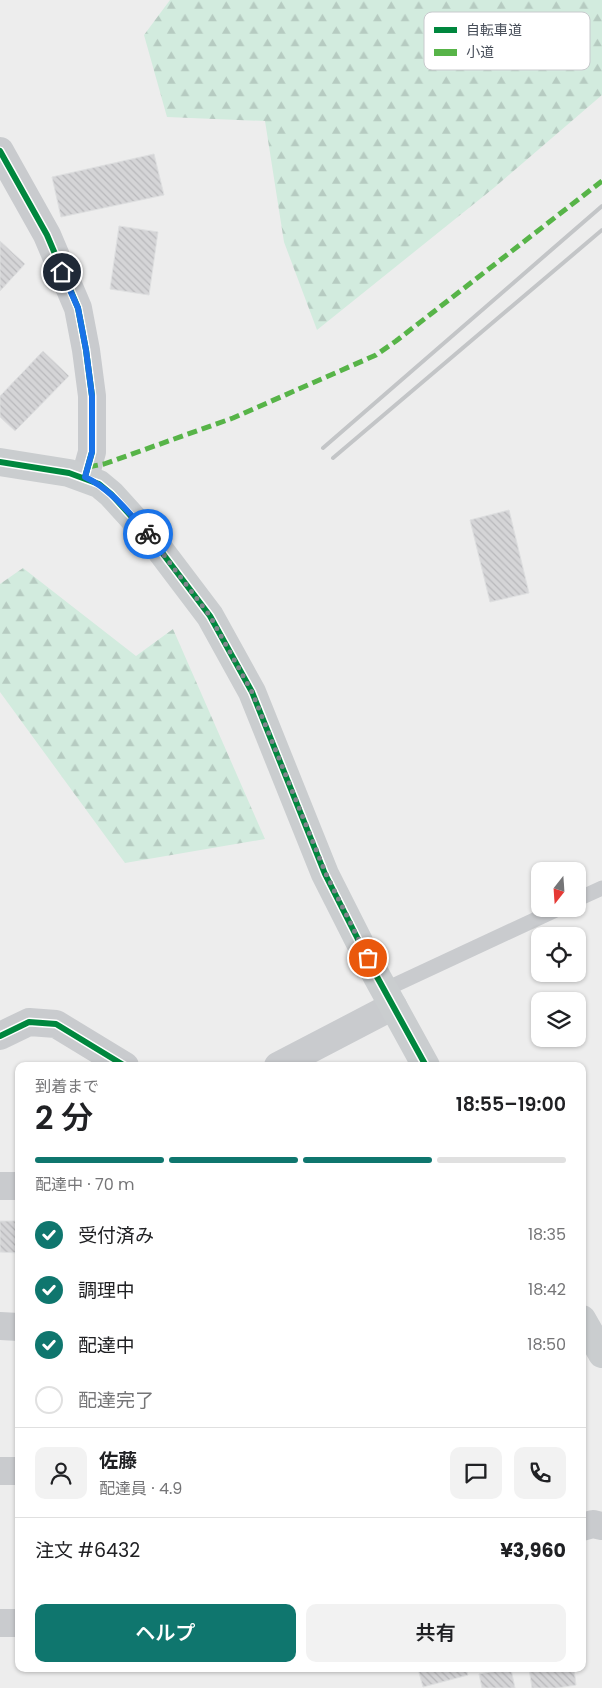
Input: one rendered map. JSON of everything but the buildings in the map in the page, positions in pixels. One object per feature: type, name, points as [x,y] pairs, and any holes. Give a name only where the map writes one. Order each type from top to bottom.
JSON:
[{"type":"street","points":[[0,151],[47,235],[78,308],[92,396],[92,452],[85,477]]},
{"type":"street","points":[[0,462],[69,472],[99,484],[145,530],[210,616],[252,692],[326,874],[424,1062]]},
{"type":"street","points":[[285,1062],[389,998]]},
{"type":"street","points":[[0,1036],[29,1022],[56,1024],[118,1062]]},
{"type":"street","points":[[0,1186],[15,1186]]},
{"type":"street","points":[[0,1326],[15,1327]]},
{"type":"street","points":[[586,1327],[602,1354]]},
{"type":"street","points":[[0,1471],[15,1471]]},
{"type":"street","points":[[586,1526],[593,1524],[602,1526]]},
{"type":"street","points":[[0,1623],[15,1623]]},
{"type":"lane","points":[[586,895],[602,888]]},
{"type":"lane","points":[[389,998],[541,918]]},
{"type":"green space","points":[[170,0],[602,0],[602,95],[495,187],[317,330],[284,242],[265,121],[167,117],[144,35]]},
{"type":"green space","points":[[23,568],[136,656],[173,629],[265,839],[125,863],[0,692],[0,584]]},
{"type":"railway","points":[[323,448],[602,206]]},
{"type":"railway","points":[[333,458],[602,230]]},
{"type":"marked path","points":[[88,467],[104,464],[233,418],[376,355],[602,181]]},
{"type":"cycle path","points":[[0,151],[47,235],[78,308],[92,396],[92,452],[85,477]]},
{"type":"cycle path","points":[[0,462],[69,473],[99,484],[111,494],[151,538],[210,616],[252,692],[325,874],[376,975],[424,1062]]},
{"type":"cycle path","points":[[0,1036],[29,1022],[56,1024],[118,1062]]},
{"type":"way so far","points":[[148,534],[210,616],[252,692],[326,874],[368,958]]},
{"type":"route","points":[[62,272],[78,308],[92,396],[92,452],[85,477],[99,484],[111,494],[148,534]]}]
